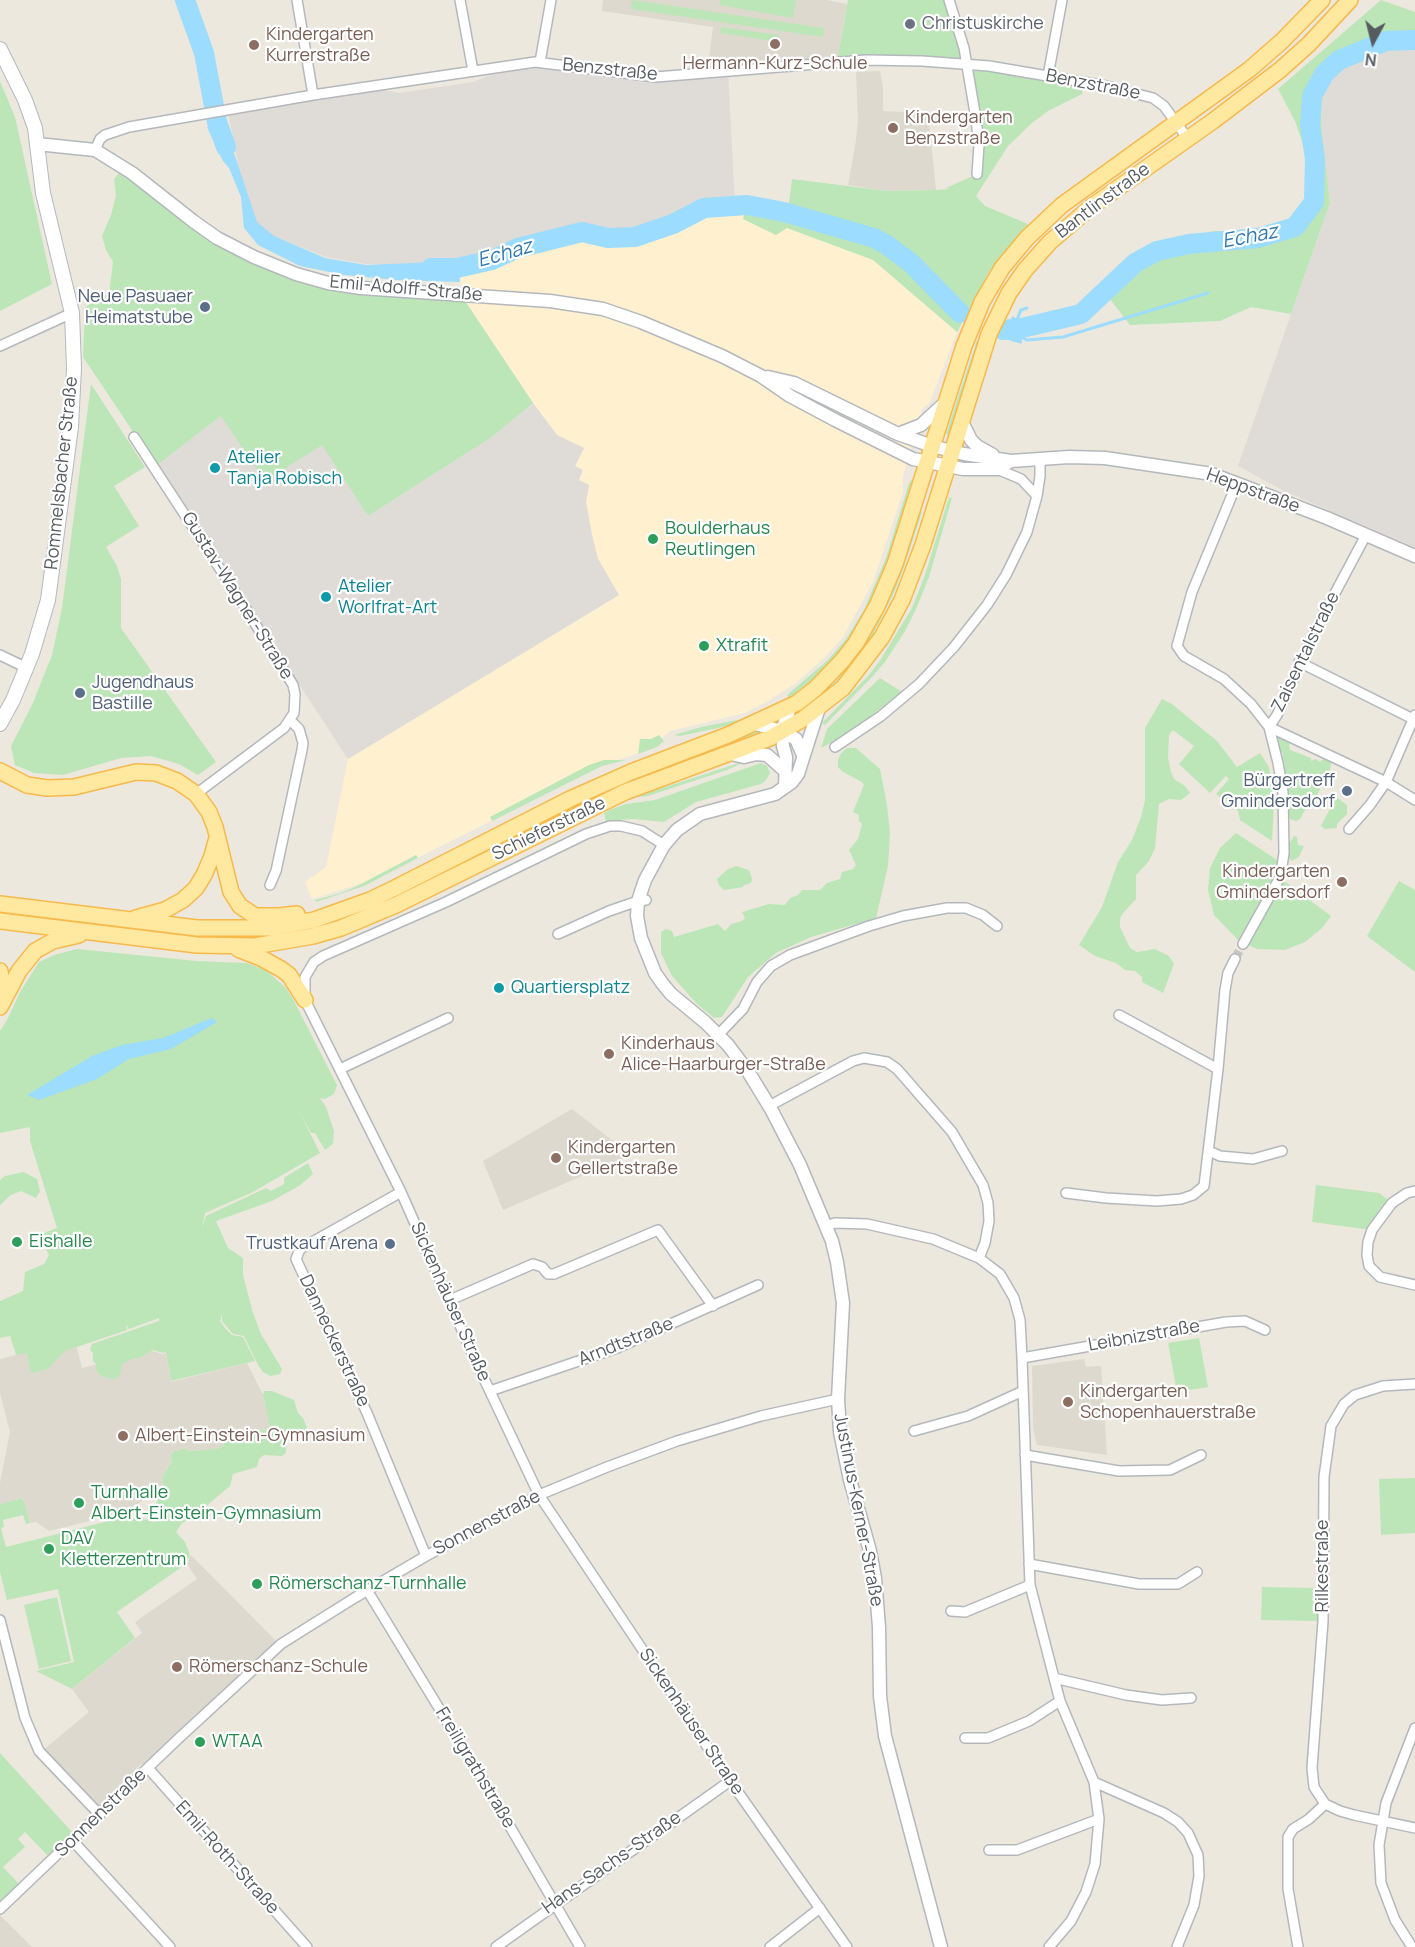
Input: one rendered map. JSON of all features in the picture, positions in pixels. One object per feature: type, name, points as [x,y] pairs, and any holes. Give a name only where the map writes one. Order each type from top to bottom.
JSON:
[{"type":"main road","name":"Bantlinstraße","points":[[926,463],[970,330],[986,294],[1020,246],[1034,231],[1085,188],[1255,65],[1322,0]]},
{"type":"main road","name":"Bantlinstraße","points":[[947,467],[992,327],[1009,293],[1025,270],[1050,242],[1079,216],[1249,94],[1294,57],[1350,0]]},
{"type":"main road","name":"Rommelsbacher Straße","points":[[0,49],[26,100],[32,117],[43,193],[72,313],[74,368],[67,453],[48,600],[39,636],[27,668],[0,724]]},
{"type":"main road","points":[[1058,196],[1085,188]]},
{"type":"main road","name":"Schieferstraße","points":[[0,904],[198,928],[270,928],[314,920],[370,900],[580,795],[790,707],[815,689],[843,661],[864,630],[889,578],[926,463]]},
{"type":"main road","name":"Schieferstraße","points":[[0,921],[182,944],[226,946],[284,943],[341,928],[396,905],[600,804],[655,781],[731,754],[782,731],[819,708],[843,688],[882,637],[908,586],[947,467]]},
{"type":"main road","points":[[914,504],[934,510]]},
{"type":"main road","points":[[0,771],[27,785],[59,789],[128,772],[156,773],[177,781],[196,794],[209,812],[231,892],[240,906],[255,916],[279,916],[309,911],[347,900],[370,900]]},
{"type":"main road","points":[[125,920],[165,910],[183,900],[196,888],[212,856],[217,835]]},
{"type":"main road","points":[[2,1002],[23,965],[35,951],[53,941],[94,933]]},
{"type":"main road","points":[[226,946],[254,955],[281,969],[289,975],[305,1000]]},
{"type":"main road","points":[[0,971],[2,1002]]},
{"type":"street","points":[[297,0],[313,95]]},
{"type":"street","points":[[460,0],[474,71]]},
{"type":"street","points":[[540,62],[551,0]]},
{"type":"street","points":[[949,0],[966,64],[979,145],[977,174]]},
{"type":"street","points":[[1048,76],[1062,0]]},
{"type":"street","name":"Benzstraße","points":[[95,150],[100,139],[111,132],[129,127],[313,95],[540,62],[651,77],[837,61],[910,60],[966,64],[1127,90],[1153,98],[1164,106],[1188,139]]},
{"type":"street","name":"Emil-Adolff-Straße","points":[[37,144],[95,150],[132,173],[217,238],[268,264],[296,274],[328,283],[361,288],[550,301],[603,309],[680,338],[761,376],[790,396],[895,451],[926,463]]},
{"type":"street","points":[[0,346],[72,313]]},
{"type":"street","name":"Emil-Adolff-Straße","points":[[761,376],[794,382],[898,434],[932,446]]},
{"type":"street","points":[[895,451],[900,439],[898,434],[921,425],[946,402]]},
{"type":"street","points":[[961,420],[971,440],[997,463],[1021,479],[1037,496]]},
{"type":"street","name":"Gustav-Wagner-Straße","points":[[134,437],[293,684],[296,708],[291,721]]},
{"type":"street","points":[[932,446],[997,463]]},
{"type":"street","name":"Heppstraße","points":[[926,463],[963,470],[1011,461],[1077,457],[1131,461],[1202,472],[1237,483],[1415,556]]},
{"type":"street","points":[[836,747],[880,716],[928,676],[966,633],[997,590],[1027,532],[1037,496],[1040,459]]},
{"type":"street","points":[[1237,483],[1192,592],[1178,646],[1184,656],[1224,679],[1238,690],[1269,727],[1386,782],[1415,800]]},
{"type":"street","name":"Zaisentalstraße","points":[[1243,944],[1278,881],[1284,853],[1283,792],[1269,727],[1277,715],[1299,662],[1366,535]]},
{"type":"street","points":[[0,655],[27,668]]},
{"type":"street","points":[[1299,662],[1415,718],[1386,782],[1349,829]]},
{"type":"street","points":[[784,787],[786,757],[782,731],[790,707]]},
{"type":"street","points":[[784,787],[798,774],[819,708]]},
{"type":"street","points":[[196,794],[275,736],[291,721],[299,729],[302,735],[302,750],[276,871],[270,885]]},
{"type":"street","points":[[754,724],[782,731],[796,739],[803,755]]},
{"type":"street","points":[[731,754],[767,755],[784,771]]},
{"type":"street","name":"Justinus-Kerner-Straße","points":[[784,787],[768,796],[700,814],[685,823],[664,845],[649,874],[650,885],[642,901],[645,945],[655,973],[666,989],[718,1035],[746,1068],[800,1164],[826,1226],[837,1262],[843,1304],[838,1399],[840,1432],[843,1453],[875,1578],[879,1627],[880,1696],[885,1736],[941,1947]]},
{"type":"street","points":[[305,1000],[305,977],[314,962],[323,956],[446,902],[592,832],[610,826],[631,828],[664,845]]},
{"type":"street","points":[[558,934],[609,911],[642,901]]},
{"type":"street","points":[[718,1035],[743,1009],[757,982],[771,966],[790,955],[869,926],[936,909],[966,908],[983,915],[997,926]]},
{"type":"street","points":[[1066,1193],[1157,1201],[1181,1199],[1193,1195],[1204,1186],[1226,983],[1235,959]]},
{"type":"street","name":"Sickenhäuser Straße","points":[[305,1000],[401,1192],[539,1495],[730,1781],[847,1947]]},
{"type":"street","points":[[1119,1015],[1218,1069]]},
{"type":"street","points":[[340,1069],[448,1018]]},
{"type":"street","points":[[769,1106],[853,1061],[864,1058],[887,1062],[897,1069],[952,1132],[983,1185],[988,1203],[989,1221],[986,1243],[980,1258]]},
{"type":"street","points":[[1209,1151],[1220,1156],[1253,1159],[1282,1151]]},
{"type":"street","points":[[1415,1191],[1407,1193],[1392,1203],[1372,1230],[1367,1255],[1369,1266],[1380,1277],[1415,1285]]},
{"type":"street","name":"Danneckerstraße","points":[[401,1192],[300,1250],[296,1259],[363,1404],[426,1556]]},
{"type":"street","points":[[826,1226],[836,1223],[867,1224],[933,1239],[980,1258],[1000,1274],[1014,1298],[1020,1320],[1030,1585],[1060,1701],[1094,1782],[1099,1819],[1095,1864],[1086,1892],[1071,1921],[1049,1947]]},
{"type":"street","points":[[450,1300],[533,1264],[542,1267],[548,1274],[554,1274],[658,1230],[713,1306]]},
{"type":"street","name":"Arndtstraße","points":[[490,1391],[617,1348],[758,1286]]},
{"type":"street","name":"Leibnizstraße","points":[[1022,1359],[1226,1322],[1245,1321],[1265,1330]]},
{"type":"street","name":"Rilkestraße","points":[[1325,1804],[1314,1787],[1312,1768],[1323,1622],[1324,1477],[1331,1426],[1344,1404],[1354,1395],[1383,1386],[1415,1384]]},
{"type":"street","points":[[914,1431],[968,1416],[1023,1391]]},
{"type":"street","name":"Sonnenstraße","points":[[0,1909],[281,1644],[367,1590],[539,1495],[676,1441],[761,1416],[838,1399]]},
{"type":"street","points":[[1025,1455],[1119,1471],[1170,1470],[1201,1455]]},
{"type":"street","points":[[1029,1564],[1138,1584],[1178,1584],[1197,1572]]},
{"type":"street","points":[[951,1611],[965,1612],[1030,1585]]},
{"type":"street","name":"Freiligrathstraße","points":[[367,1590],[487,1787],[580,1947]]},
{"type":"street","points":[[0,1620],[25,1718],[39,1751],[100,1815]]},
{"type":"street","points":[[1054,1678],[1126,1695],[1162,1700],[1191,1698]]},
{"type":"street","points":[[965,1738],[988,1738],[1029,1720],[1060,1701]]},
{"type":"street","points":[[1398,1947],[1410,1944],[1395,1920],[1381,1883],[1379,1845],[1386,1803],[1415,1728]]},
{"type":"street","name":"Emil-Roth-Straße","points":[[148,1768],[303,1943]]},
{"type":"street","name":"Hans-Sachs-Straße","points":[[496,1947],[730,1781]]},
{"type":"street","points":[[1094,1782],[1164,1813],[1178,1822],[1188,1833],[1198,1855],[1199,1876],[1194,1905],[1177,1947]]},
{"type":"street","points":[[1298,1947],[1288,1889],[1288,1837],[1293,1829],[1309,1819],[1325,1804],[1340,1811],[1415,1828]]},
{"type":"street","points":[[989,1850],[1017,1850],[1099,1819]]},
{"type":"street","points":[[73,1841],[170,1947]]},
{"type":"street","points":[[770,1947],[820,1908]]},
{"type":"street","points":[[292,1947],[303,1943]]},
{"type":"shaded area","name":"Hermann-Kurz-Schule","points":[[603,0],[827,0],[847,4],[837,61],[707,73],[713,27],[602,11]]},
{"type":"shaded area","points":[[1415,50],[1415,547],[1284,491],[1238,466],[1330,203],[1321,124],[1322,97],[1332,79],[1343,68],[1387,51]]},
{"type":"shaded area","points":[[517,64],[618,74],[728,71],[735,205],[703,207],[672,223],[635,235],[608,237],[582,230],[518,247],[491,259],[457,268],[366,264],[326,257],[268,234],[256,223],[240,175],[228,111],[369,87],[399,93],[473,82]]},
{"type":"shaded area","name":"Kindergarten Benzstraße","points":[[880,71],[883,111],[927,113],[936,190],[887,191],[848,185],[858,118],[856,72]]},
{"type":"shaded area","points":[[746,208],[743,219],[787,228],[874,260],[957,332],[930,402],[922,409],[903,476],[903,492],[873,582],[843,637],[796,683],[745,713],[670,731],[648,750],[603,765],[373,880],[312,899],[305,882],[326,867],[348,759],[619,595],[598,559],[586,502],[589,485],[579,480],[575,466],[584,448],[557,435],[533,403],[461,295],[460,268],[492,261],[519,249],[582,234],[607,240],[635,239],[673,226],[704,211]]},
{"type":"shaded area","points":[[533,403],[557,435],[584,448],[575,466],[583,470],[579,480],[589,485],[586,502],[598,559],[619,595],[348,759],[156,466],[221,416],[230,427],[322,444],[368,516],[492,437]]},
{"type":"shaded area","name":"Kindergarten Gellertstraße","points":[[572,1109],[631,1155],[503,1210],[483,1161]]},
{"type":"shaded area","name":"Albert-Einstein-Gymnasium","points":[[75,1340],[82,1368],[152,1351],[166,1353],[171,1382],[247,1363],[263,1395],[270,1428],[229,1438],[224,1440],[223,1446],[216,1449],[188,1451],[185,1448],[175,1451],[170,1456],[172,1460],[162,1477],[164,1488],[122,1513],[49,1531],[36,1522],[30,1523],[23,1498],[0,1504],[0,1483],[10,1432],[0,1393],[0,1359]]},
{"type":"shaded area","name":"Kindergarten Schopenhauerstraße","points":[[1084,1359],[1086,1367],[1101,1366],[1107,1455],[1037,1445],[1033,1429],[1032,1366]]},
{"type":"shaded area","name":"Römerschanz-Schule","points":[[191,1555],[279,1644],[147,1767],[141,1764],[122,1783],[124,1789],[100,1812],[42,1751],[89,1712],[72,1689],[142,1633],[135,1622],[197,1579],[187,1564]]},
{"type":"shaded area","points":[[0,1915],[32,1947],[0,1947]]},
{"type":"green space","points":[[632,0],[824,28],[823,37],[631,9]]},
{"type":"green space","points":[[720,0],[796,0],[793,18],[719,5]]},
{"type":"green space","points":[[848,0],[949,0],[967,64],[1084,82],[1082,94],[1048,111],[1008,146],[976,196],[985,206],[1028,224],[990,270],[957,332],[873,260],[787,228],[776,235],[743,219],[747,204],[788,210],[792,179],[887,191],[936,190],[950,189],[946,188],[977,174],[979,159],[966,64],[837,61]]},
{"type":"green space","points":[[1381,0],[1415,12],[1415,50],[1387,50],[1343,67],[1332,79],[1322,97],[1321,124],[1330,203],[1291,314],[1251,307],[1220,321],[1130,325],[1099,285],[1121,268],[1168,240],[1214,231],[1267,231],[1296,218],[1308,196],[1309,162],[1295,121],[1278,89]]},
{"type":"green space","points":[[721,27],[778,35],[777,42],[720,33]]},
{"type":"green space","points":[[0,81],[15,117],[52,284],[0,311]]},
{"type":"green space","points":[[119,173],[142,181],[181,212],[296,274],[461,295],[533,403],[492,437],[368,516],[322,445],[265,481],[221,416],[156,466],[83,357],[85,307],[109,293],[113,262],[102,236],[116,195],[114,179]]},
{"type":"green space","points":[[977,340],[981,342],[951,435],[946,434]]},
{"type":"green space","points":[[91,384],[145,467],[114,486],[139,526],[106,547],[117,566],[121,579],[121,628],[216,762],[198,775],[179,764],[151,756],[121,758],[63,775],[34,773],[15,765],[11,746],[32,705],[52,655],[62,608]]},
{"type":"green space","points":[[912,479],[911,493],[880,585],[849,641],[815,678],[789,698],[787,695],[828,660],[846,639],[864,610],[886,558]]},
{"type":"green space","points":[[949,497],[952,498],[929,577],[905,631],[885,662],[825,725],[822,723],[869,675],[881,659],[912,608],[925,575]]},
{"type":"green space","points":[[917,511],[922,512],[904,567],[893,595],[866,648],[839,683],[800,714],[798,711],[836,681],[864,647]]},
{"type":"green space","points":[[880,678],[902,692],[845,735],[821,748],[827,729]]},
{"type":"green space","points":[[1162,699],[1172,704],[1217,741],[1237,767],[1260,753],[1269,767],[1274,804],[1272,841],[1240,820],[1238,811],[1216,794],[1229,779],[1226,776],[1210,793],[1179,764],[1194,746],[1173,730],[1169,735],[1168,758],[1171,772],[1174,779],[1185,786],[1190,793],[1181,800],[1169,799],[1159,804],[1155,848],[1149,861],[1136,875],[1136,899],[1120,918],[1120,927],[1130,948],[1137,952],[1155,949],[1169,956],[1174,964],[1163,993],[1142,982],[1142,977],[1135,971],[1125,970],[1116,963],[1095,956],[1079,945],[1102,907],[1118,862],[1132,840],[1141,817],[1145,800],[1145,728]]},
{"type":"green space","points":[[764,709],[763,712],[732,725],[680,736],[674,735],[738,720]]},
{"type":"green space","points":[[762,727],[768,732],[561,815],[559,812],[632,777]]},
{"type":"green space","points":[[659,735],[664,741],[657,747],[638,754],[640,739],[651,739]]},
{"type":"green space","points":[[1281,736],[1285,741],[1291,741],[1290,750],[1311,758],[1311,761],[1316,759],[1320,762],[1323,759],[1331,763],[1330,771],[1324,782],[1319,783],[1320,789],[1317,795],[1313,795],[1300,819],[1296,821],[1290,819],[1286,805],[1283,767],[1285,764],[1282,762],[1283,753],[1279,750],[1276,737]]},
{"type":"green space","points":[[847,748],[856,748],[880,769],[887,805],[890,833],[888,866],[876,918],[811,937],[776,953],[748,977],[722,1017],[714,1018],[696,1003],[672,976],[661,953],[661,932],[666,929],[672,931],[674,937],[718,924],[725,931],[731,924],[745,918],[742,912],[769,904],[785,905],[790,898],[798,895],[802,890],[820,890],[827,883],[840,879],[842,872],[853,869],[856,865],[849,850],[858,839],[862,824],[859,821],[859,815],[853,812],[864,785],[838,767],[841,753]]},
{"type":"green space","points":[[751,759],[727,770],[648,796],[635,797]]},
{"type":"green space","points":[[604,760],[626,760],[602,766],[492,821],[490,817],[589,765]]},
{"type":"green space","points":[[761,763],[767,766],[770,773],[761,784],[696,802],[664,822],[633,819],[606,821],[604,813],[612,809],[626,804],[655,800]]},
{"type":"green space","points":[[1336,797],[1347,805],[1347,814],[1337,824],[1337,828],[1325,829],[1321,826]]},
{"type":"green space","points":[[1236,833],[1277,860],[1279,877],[1331,916],[1322,928],[1305,942],[1285,950],[1257,949],[1239,941],[1214,915],[1208,890],[1210,868],[1220,848]]},
{"type":"green space","points":[[1294,836],[1297,837],[1298,845],[1304,846],[1299,857],[1292,861],[1289,858],[1289,844]]},
{"type":"green space","points":[[416,855],[418,858],[364,886],[316,902],[315,900],[357,886]]},
{"type":"green space","points":[[736,866],[749,870],[751,883],[743,887],[724,890],[717,879],[728,869]]},
{"type":"green space","points":[[1399,881],[1415,890],[1415,972],[1367,936]]},
{"type":"green space","points":[[77,949],[196,961],[247,963],[266,970],[286,988],[293,999],[337,1085],[334,1094],[325,1099],[320,1098],[326,1107],[334,1131],[333,1144],[325,1150],[315,1133],[311,1133],[299,1111],[320,1153],[253,1192],[205,1213],[202,1228],[206,1216],[266,1188],[271,1191],[284,1184],[284,1178],[308,1163],[313,1174],[299,1186],[272,1201],[216,1221],[228,1248],[243,1258],[243,1275],[253,1313],[261,1334],[282,1369],[280,1374],[270,1376],[263,1372],[244,1336],[233,1334],[222,1321],[222,1314],[220,1321],[232,1335],[243,1337],[255,1361],[171,1381],[166,1352],[153,1350],[138,1359],[134,1358],[122,1364],[118,1378],[112,1379],[101,1376],[95,1369],[97,1365],[93,1361],[93,1353],[90,1350],[92,1344],[159,1321],[159,1318],[129,1329],[126,1324],[127,1330],[65,1351],[48,1369],[31,1373],[27,1353],[16,1355],[10,1336],[0,1338],[0,1301],[23,1291],[25,1272],[44,1264],[49,1255],[39,1235],[57,1228],[30,1141],[30,1127],[0,1133],[0,1031],[39,962]]},
{"type":"green space","points":[[24,1172],[37,1179],[40,1191],[36,1198],[21,1191],[11,1195],[0,1205],[0,1180],[5,1176]]},
{"type":"green space","points":[[1316,1185],[1379,1193],[1391,1202],[1372,1230],[1312,1222]]},
{"type":"green space","points":[[1199,1338],[1208,1387],[1177,1392],[1168,1343]]},
{"type":"green space","points":[[264,1391],[272,1391],[294,1400],[298,1413],[308,1430],[305,1440],[287,1441],[286,1453],[282,1456],[264,1455],[259,1459],[257,1467],[233,1474],[230,1486],[192,1518],[182,1523],[176,1532],[185,1542],[190,1555],[186,1564],[117,1612],[135,1638],[72,1689],[36,1671],[74,1662],[58,1589],[7,1600],[0,1572],[0,1504],[23,1498],[30,1523],[26,1524],[23,1515],[3,1520],[4,1527],[1,1528],[6,1547],[120,1518],[151,1520],[154,1523],[152,1516],[158,1499],[164,1491],[162,1477],[172,1461],[170,1456],[175,1451],[185,1448],[188,1451],[216,1449],[223,1446],[224,1440],[229,1438],[270,1428]]},
{"type":"green space","points":[[1415,1478],[1415,1533],[1381,1535],[1379,1479]]},
{"type":"green space","points":[[1262,1587],[1317,1588],[1318,1621],[1261,1620]]},
{"type":"green space","points":[[57,1597],[71,1661],[39,1669],[24,1605]]},
{"type":"green space","points":[[0,1753],[73,1833],[48,1856],[25,1832],[18,1839],[25,1847],[3,1867],[19,1884],[0,1901]]},
{"type":"water","points":[[224,123],[257,222],[274,236],[325,258],[366,265],[437,262],[440,267],[458,266],[460,282],[344,275],[300,266],[258,245],[244,228],[241,197],[229,168],[223,161],[207,127]]},
{"type":"water","points":[[1013,316],[1021,323],[1022,344],[1002,338],[1003,330]]},
{"type":"water","points":[[212,1018],[217,1022],[171,1049],[129,1059],[97,1079],[39,1100],[27,1095],[92,1056],[122,1045],[163,1038]]},
{"type":"waterway","name":"Echaz","points":[[185,0],[204,53],[217,122],[226,147]]},
{"type":"waterway","name":"Echaz","points":[[1003,330],[1022,328],[1081,314],[1135,263],[1157,251],[1189,244],[1258,238],[1295,227],[1314,202],[1315,159],[1310,125],[1312,96],[1324,74],[1339,60],[1386,41],[1415,40]]},
{"type":"waterway","name":"Echaz","points":[[431,268],[457,268],[492,260],[518,248],[582,232],[608,238],[635,237],[673,224],[704,208],[747,205],[784,212],[874,238],[911,263],[960,313]]},
{"type":"waterway","points":[[1019,336],[1027,340],[1063,337],[1208,293]]},
{"type":"waterway","points":[[1016,322],[1021,310],[1027,308]]},
{"type":"tunnel","points":[[1235,959],[1243,944]]},
{"type":"place","name":"Christuskirche","points":[[910,24]]},
{"type":"place","name":"Hermann-Kurz-Schule","points":[[775,44]]},
{"type":"place","name":"Kindergarten Kurrerstraße","points":[[254,45]]},
{"type":"place","name":"Kindergarten Benzstraße","points":[[893,128]]},
{"type":"place","name":"Neue Pasuaer Heimatstube","points":[[205,307]]},
{"type":"place","name":"Atelier Tanja Robisch","points":[[215,468]]},
{"type":"place","name":"Boulderhaus Reutlingen","points":[[653,539]]},
{"type":"place","name":"Atelier Worlfrat-Art","points":[[326,597]]},
{"type":"place","name":"Xtrafit","points":[[704,646]]},
{"type":"place","name":"Jugendhaus Bastille","points":[[80,693]]},
{"type":"place","name":"Bürgertreff Gmindersdorf","points":[[1347,791]]},
{"type":"place","name":"Kindergarten Gmindersdorf","points":[[1342,882]]},
{"type":"place","name":"Quartiersplatz","points":[[499,988]]},
{"type":"place","name":"Kinderhaus Alice-Haarburger-Straße","points":[[609,1054]]},
{"type":"place","name":"Kindergarten Gellertstraße","points":[[556,1158]]},
{"type":"place","name":"Eishalle","points":[[17,1242]]},
{"type":"place","name":"Trustkauf Arena","points":[[390,1244]]},
{"type":"place","name":"Kindergarten Schopenhauerstraße","points":[[1068,1402]]},
{"type":"place","name":"Albert-Einstein-Gymnasium","points":[[123,1436]]},
{"type":"place","name":"Turnhalle Albert-Einstein-Gymnasium","points":[[79,1503]]},
{"type":"place","name":"DAV Kletterzentrum","points":[[49,1549]]},
{"type":"place","name":"Römerschanz-Turnhalle","points":[[257,1584]]},
{"type":"place","name":"Römerschanz-Schule","points":[[177,1667]]},
{"type":"place","name":"WTAA","points":[[200,1742]]}]
